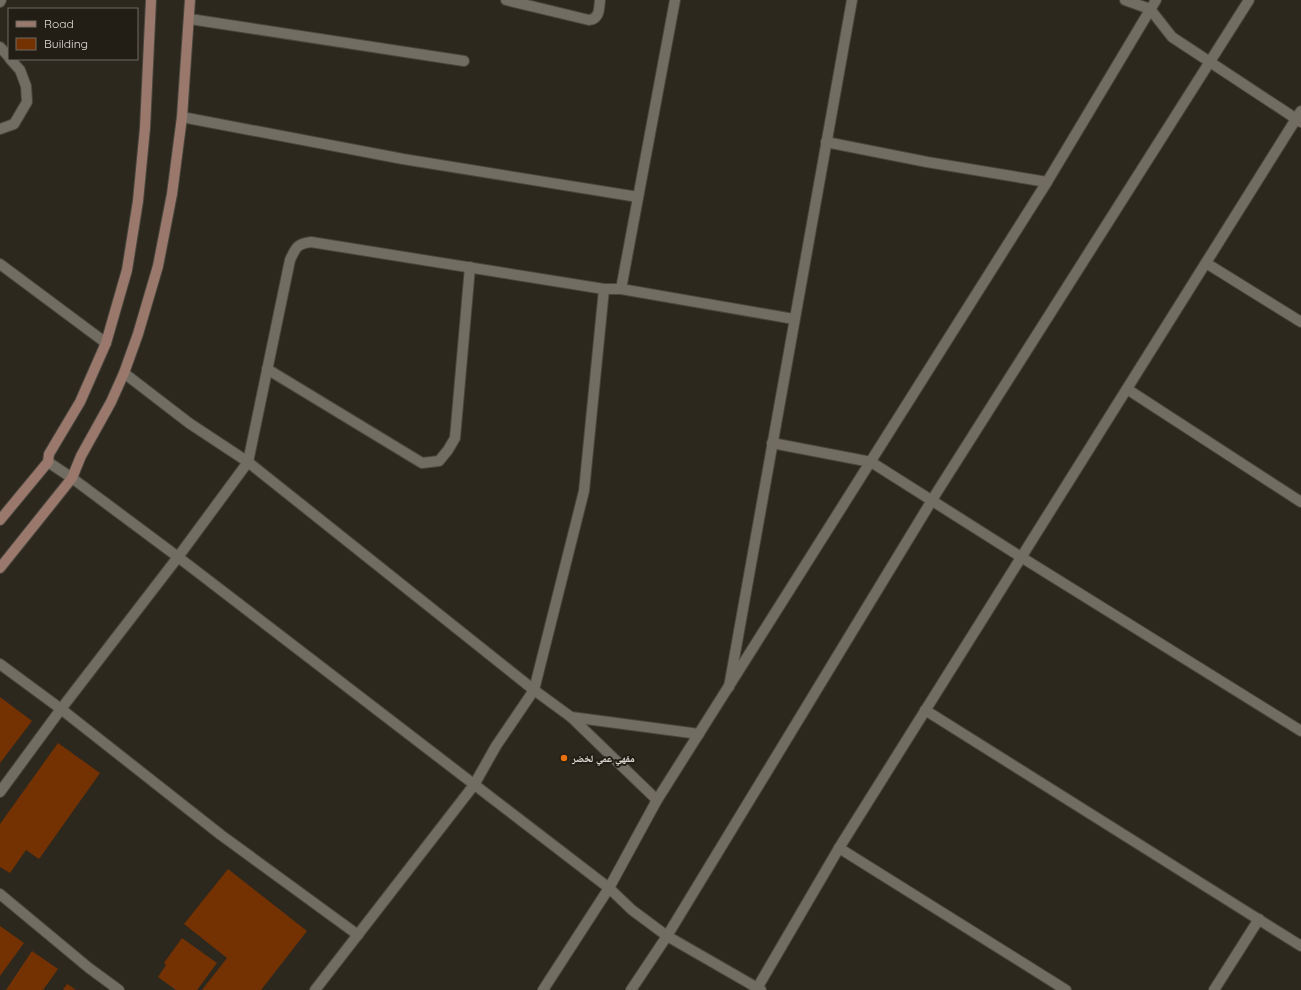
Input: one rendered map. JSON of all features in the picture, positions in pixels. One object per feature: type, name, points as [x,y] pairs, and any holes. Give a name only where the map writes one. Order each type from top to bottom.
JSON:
[{"type":"main road","points":[[0,520],[48,462],[49,454],[80,402],[106,343],[127,270],[138,201],[145,128],[151,0]]},
{"type":"main road","points":[[0,568],[72,478],[81,456],[111,402],[124,374],[158,266],[172,194],[182,118],[190,18],[190,0]]},
{"type":"street","points":[[506,0],[589,20],[594,20],[597,17],[600,0]]},
{"type":"street","points":[[621,289],[676,0]]},
{"type":"street","points":[[728,688],[852,0]]},
{"type":"street","points":[[1125,0],[1153,4]]},
{"type":"street","points":[[631,990],[667,936],[932,500],[1077,269],[1249,0]]},
{"type":"street","points":[[48,462],[72,478],[178,557],[609,888],[632,910],[667,936],[758,989],[839,848],[1206,263],[1299,118],[1172,37],[1153,4]]},
{"type":"street","points":[[543,990],[609,888],[657,800],[871,462],[954,327],[1047,182],[1153,4]]},
{"type":"street","points":[[190,18],[464,61]]},
{"type":"street","points":[[0,47],[8,56]]},
{"type":"street","points":[[0,129],[14,124],[27,102],[26,86],[20,70],[12,60]]},
{"type":"street","points":[[182,118],[403,159],[638,198]]},
{"type":"street","points":[[826,142],[927,162],[1047,182]]},
{"type":"street","points":[[0,792],[61,708],[178,557],[248,462],[290,260],[294,251],[301,244],[311,242],[604,289],[621,289],[794,319]]},
{"type":"street","points":[[1206,263],[1301,322]]},
{"type":"street","points":[[0,264],[106,343]]},
{"type":"street","points":[[267,369],[422,463],[439,460],[448,450],[455,438],[470,267]]},
{"type":"street","points":[[315,990],[474,785],[496,746],[534,690],[584,491],[604,289]]},
{"type":"street","points":[[124,374],[189,423],[248,462],[534,690],[571,717],[657,800]]},
{"type":"street","points":[[1127,389],[1301,502]]},
{"type":"street","points":[[772,443],[871,462],[1301,731]]},
{"type":"street","points":[[0,664],[61,708],[221,835],[358,935]]},
{"type":"street","points":[[925,710],[1301,946]]},
{"type":"street","points":[[571,717],[700,734]]},
{"type":"street","points":[[839,848],[1066,990]]},
{"type":"street","points":[[0,894],[89,968],[119,990]]},
{"type":"street","points":[[1214,990],[1259,919]]},
{"type":"building","points":[[0,697],[32,721],[0,763]]},
{"type":"building","points":[[58,743],[100,773],[39,859],[26,850],[10,873],[0,867],[0,824]]},
{"type":"building","points":[[228,869],[307,931],[261,990],[202,990],[227,958],[184,924]]},
{"type":"building","points":[[0,926],[24,943],[0,976]]},
{"type":"building","points":[[182,938],[217,963],[197,990],[176,990],[158,977],[166,965],[164,963]]},
{"type":"building","points":[[32,951],[58,969],[43,990],[6,990]]},
{"type":"building","points":[[67,984],[75,989],[63,990]]},
{"type":"place","name":"مقهي عمي لخضر","points":[[564,758]]}]
